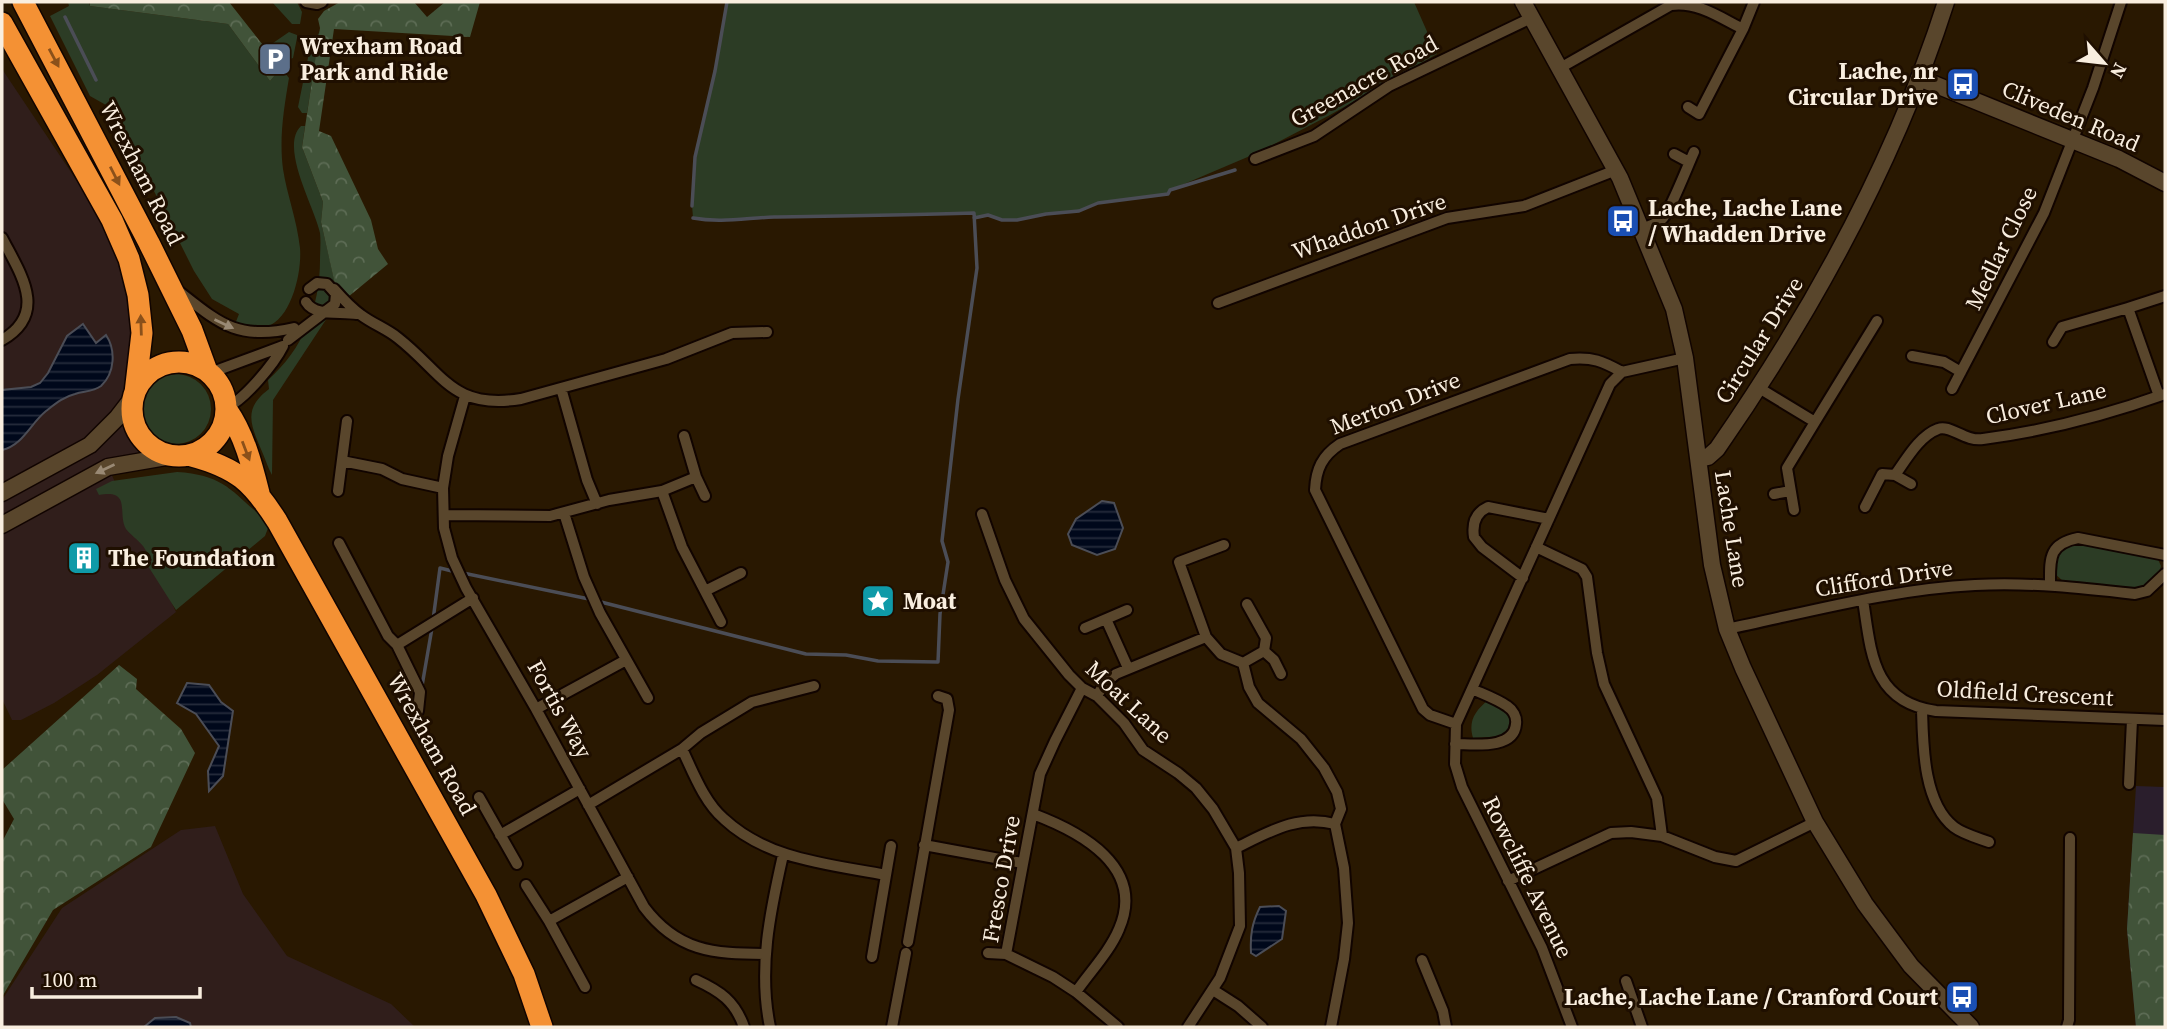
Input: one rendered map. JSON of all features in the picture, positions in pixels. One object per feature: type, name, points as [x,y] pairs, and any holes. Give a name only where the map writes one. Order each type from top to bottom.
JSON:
[{"type":"highway","name":"Wrexham Road","points":[[23,2],[169,284],[209,372]]},
{"type":"highway","points":[[2,23],[112,220],[129,259],[138,295],[142,333],[134,394],[132,416],[139,434],[147,445],[159,452],[182,456],[204,450],[216,440],[225,422],[227,409],[224,394],[209,372],[188,362],[172,362],[149,373],[134,394]]},
{"type":"highway","name":"Wrexham Road","points":[[227,409],[236,423],[259,494]]},
{"type":"highway","name":"Wrexham Road","points":[[182,456],[226,468],[245,480],[259,494],[313,585],[486,895],[524,974],[542,1027]]},
{"type":"street","points":[[306,2],[322,2]]},
{"type":"street","name":"Lache Lane","points":[[1523,2],[1616,170],[1674,309],[1685,358],[1712,565],[1727,629],[1815,822],[1865,904],[1912,966],[1971,1027]]},
{"type":"street","points":[[1688,107],[1699,114],[1754,2]]},
{"type":"street","name":"Circular Drive","points":[[1699,459],[1708,457],[1717,449],[1759,388],[1841,250],[1919,78],[1945,2]]},
{"type":"street","name":"Medlar Close","points":[[1952,389],[2045,213],[2093,88],[2121,2]]},
{"type":"street","points":[[1560,68],[1671,5],[1698,7],[1743,29]]},
{"type":"street","name":"Greenacre Road","points":[[1255,159],[1314,135],[1389,86],[1531,18]]},
{"type":"street","name":"Cliveden Road","points":[[1919,78],[2119,159],[2165,183]]},
{"type":"street","points":[[1641,229],[1662,219],[1671,209],[1674,194],[1691,157],[1674,155]]},
{"type":"street","name":"Whaddon Drive","points":[[1218,303],[1447,218],[1524,206],[1616,170]]},
{"type":"street","points":[[2,238],[26,282],[29,301],[20,325],[2,340]]},
{"type":"street","points":[[309,289],[322,282],[334,289],[360,315],[396,336],[453,389],[481,401],[500,402],[561,388],[666,359],[732,333],[767,331]]},
{"type":"street","points":[[169,284],[212,318],[236,329],[274,333],[294,328]]},
{"type":"street","points":[[288,340],[335,304],[334,289]]},
{"type":"street","points":[[2046,330],[2055,339],[2062,327],[2165,296]]},
{"type":"street","points":[[306,302],[317,312],[360,315]]},
{"type":"street","points":[[2128,308],[2162,395]]},
{"type":"street","points":[[1794,510],[1787,468],[1877,321]]},
{"type":"street","points":[[209,372],[283,346],[272,367],[237,403],[227,409]]},
{"type":"street","points":[[1912,356],[1944,362],[1961,372]]},
{"type":"street","name":"Merton Drive","points":[[1457,724],[1430,715],[1423,709],[1315,490],[1320,464],[1327,453],[1339,444],[1570,359],[1590,358],[1622,372]]},
{"type":"street","points":[[1622,372],[1685,358]]},
{"type":"street","name":"Rowcliffe Avenue","points":[[1572,1027],[1542,948],[1462,787],[1455,764],[1455,744],[1457,724],[1472,689],[1610,384],[1622,372]]},
{"type":"street","points":[[561,388],[587,480],[597,503]]},
{"type":"street","points":[[1759,388],[1815,422]]},
{"type":"street","points":[[2,493],[90,445],[117,418],[134,394]]},
{"type":"street","name":"Clover Lane","points":[[1895,475],[1917,444],[1937,429],[1946,427],[1964,438],[1982,439],[2076,422],[2162,395]]},
{"type":"street","name":"Fortis Way","points":[[465,396],[451,445],[443,488],[444,528],[452,558],[466,588],[650,916],[672,936],[691,946],[711,951],[765,954]]},
{"type":"street","points":[[338,491],[347,421]]},
{"type":"street","points":[[684,436],[696,477],[705,496]]},
{"type":"street","points":[[2,525],[108,467],[182,456]]},
{"type":"street","points":[[342,461],[382,469],[402,479],[443,488]]},
{"type":"street","points":[[1865,507],[1882,474],[1895,475],[1910,484]]},
{"type":"street","points":[[444,514],[525,517],[564,513],[597,503],[662,491],[696,477]]},
{"type":"street","points":[[662,491],[682,547],[721,622]]},
{"type":"street","points":[[1774,494],[1790,491]]},
{"type":"street","points":[[1523,578],[1482,547],[1474,537],[1475,520],[1481,510],[1488,507],[1549,519]]},
{"type":"street","points":[[564,513],[584,577],[648,698]]},
{"type":"street","name":"Moat Lane","points":[[982,514],[1005,580],[1024,619],[1082,688],[1097,696],[1124,723],[1143,750],[1178,772],[1196,788],[1213,809],[1236,848],[1240,926],[1220,978],[1188,1027]]},
{"type":"street","points":[[2050,585],[2050,560],[2057,546],[2065,541],[2078,538],[2165,555]]},
{"type":"street","points":[[339,543],[387,636],[397,645],[420,692],[418,711]]},
{"type":"street","points":[[1224,545],[1179,562],[1206,637],[1222,654],[1243,663]]},
{"type":"street","points":[[1536,547],[1582,569],[1587,577],[1604,684],[1657,798],[1662,836]]},
{"type":"street","points":[[705,591],[741,573]]},
{"type":"street","name":"Clifford Drive","points":[[1727,629],[1914,590],[1976,585],[2050,585],[2135,594],[2147,591],[2165,575]]},
{"type":"street","points":[[397,645],[473,598]]},
{"type":"street","name":"Oldfield Crescent","points":[[1863,600],[1873,664],[1880,676],[1913,706],[1922,709],[2165,720]]},
{"type":"street","points":[[1247,604],[1266,638],[1264,651]]},
{"type":"street","points":[[1085,628],[1127,610]]},
{"type":"street","points":[[1106,619],[1128,668]]},
{"type":"street","points":[[1097,696],[1104,684],[1128,668],[1206,637]]},
{"type":"street","points":[[1243,663],[1264,651]]},
{"type":"street","points":[[1264,651],[1274,660],[1281,674]]},
{"type":"street","points":[[536,709],[626,660]]},
{"type":"street","points":[[1243,663],[1248,687],[1258,703],[1301,739],[1324,768],[1337,792],[1341,810],[1335,824],[1344,868],[1348,923],[1331,1027]]},
{"type":"street","points":[[588,805],[752,702],[814,686]]},
{"type":"street","name":"Fresco Drive","points":[[1082,688],[1040,774],[1006,954],[1053,977],[1076,992],[1118,1027]]},
{"type":"street","points":[[1455,744],[1501,742],[1512,736],[1515,729],[1516,718],[1507,706],[1472,689]]},
{"type":"street","points":[[892,1027],[949,710],[947,699],[938,695]]},
{"type":"street","points":[[1922,709],[1923,758],[1942,816],[1956,828],[1989,842]]},
{"type":"street","name":"Oldfield Crescent","points":[[2129,784],[2132,720]]},
{"type":"street","points":[[681,749],[722,818],[754,842],[783,855],[886,875]]},
{"type":"street","points":[[500,835],[580,789]]},
{"type":"street","points":[[479,797],[517,864]]},
{"type":"street","points":[[1033,814],[1055,822],[1094,845],[1116,867],[1122,885],[1125,908],[1118,931],[1076,992]]},
{"type":"street","points":[[1236,848],[1300,820],[1319,820],[1335,824]]},
{"type":"street","points":[[1508,881],[1611,833],[1631,832],[1662,836],[1715,857],[1736,861],[1815,822]]},
{"type":"street","points":[[2067,1027],[2070,838]]},
{"type":"street","points":[[924,845],[1022,863]]},
{"type":"street","points":[[872,957],[891,846]]},
{"type":"street","points":[[770,1027],[765,1005],[765,954],[772,903],[783,855]]},
{"type":"street","points":[[549,921],[628,877]]},
{"type":"street","points":[[526,885],[585,987]]},
{"type":"street","points":[[988,953],[1006,954]]},
{"type":"street","points":[[1422,960],[1443,1011],[1446,1027]]},
{"type":"street","points":[[696,980],[725,995],[737,1011],[744,1027]]},
{"type":"street","points":[[1626,981],[1642,1027]]},
{"type":"street","points":[[1213,990],[1238,1006],[1262,1027]]},
{"type":"shaded area","points":[[2,69],[129,259],[134,276],[132,416],[147,445],[159,452],[108,467],[176,612],[97,675],[54,703],[21,720],[12,720],[2,699]]},
{"type":"shaded area","points":[[2136,786],[2165,787],[2165,1027],[2136,1027],[2127,929]]},
{"type":"shaded area","points":[[215,826],[243,894],[287,956],[391,1004],[415,1027],[2,1027],[2,1000],[62,908],[181,830]]},
{"type":"green space","points":[[68,2],[89,2],[90,6],[228,24],[270,81],[281,68],[289,78],[282,157],[299,238],[300,258],[294,293],[283,315],[275,322],[258,328],[235,324],[239,314],[212,299],[194,271],[113,109],[90,96],[50,16],[69,6]]},
{"type":"green space","points":[[90,2],[229,2],[281,68],[270,81],[228,24],[90,6]]},
{"type":"green space","points":[[272,2],[297,2],[302,12],[300,24],[292,24]]},
{"type":"green space","points":[[340,2],[414,2],[427,17],[445,2],[480,2],[470,37],[334,29],[319,131],[331,136],[371,220],[378,249],[388,264],[348,297],[336,289],[321,222],[323,202],[302,147],[320,28],[318,19],[324,11]]},
{"type":"green space","points":[[727,2],[1414,2],[1437,54],[1257,153],[1170,190],[1168,194],[1098,203],[1079,211],[1017,220],[1002,220],[988,215],[974,218],[973,213],[723,220],[693,218],[693,181],[698,144],[717,63]]},
{"type":"green space","points":[[320,31],[307,113],[302,113],[298,107],[312,38],[316,38]]},
{"type":"green space","points":[[289,32],[297,35],[297,38],[293,58],[285,61],[273,43]]},
{"type":"green space","points":[[301,126],[305,126],[302,147],[323,202],[321,222],[336,288],[333,309],[273,400],[272,475],[253,427],[252,412],[260,397],[269,389],[268,380],[300,341],[313,310],[319,277],[320,233],[300,178],[294,148],[295,136]]},
{"type":"green space","points":[[176,374],[201,384],[211,409],[201,434],[176,444],[151,434],[141,409],[151,384]]},
{"type":"green space","points":[[177,472],[208,477],[219,482],[270,523],[265,536],[176,610],[148,566],[152,560],[143,546],[126,529],[120,499],[109,494],[99,495],[96,489],[112,481]]},
{"type":"green space","points":[[2073,542],[2157,557],[2161,566],[2153,581],[2141,587],[2120,588],[2063,581],[2055,574],[2056,558],[2060,551]]},
{"type":"green space","points":[[119,665],[137,679],[136,689],[181,729],[195,753],[151,847],[53,910],[2,997],[2,842],[14,819],[2,799],[2,770]]},
{"type":"green space","points":[[1488,700],[1502,708],[1513,719],[1513,725],[1505,736],[1473,738],[1471,726],[1474,717]]},
{"type":"green space","points":[[2133,833],[2165,835],[2165,1027],[2136,1027],[2127,929]]},
{"type":"water","points":[[83,324],[96,343],[106,335],[109,341],[113,354],[106,381],[95,389],[59,401],[40,416],[15,444],[2,450],[2,390],[31,387],[40,383],[67,336]]},
{"type":"water","points":[[1102,501],[1114,503],[1123,528],[1115,549],[1097,555],[1072,545],[1068,534],[1076,519]]},
{"type":"water","points":[[187,683],[209,685],[221,702],[233,711],[223,776],[209,791],[208,771],[219,746],[196,714],[177,703]]},
{"type":"water","points":[[1279,906],[1286,911],[1282,939],[1256,956],[1251,953],[1251,940],[1257,913],[1260,907]]},
{"type":"water","points":[[176,1017],[190,1023],[191,1027],[144,1027],[155,1018]]},
{"type":"waterway","points":[[692,206],[695,157],[715,71],[727,2]]},
{"type":"waterway","points":[[65,17],[96,80]]},
{"type":"waterway","points":[[974,218],[988,215],[1002,220],[1017,220],[1079,211],[1098,203],[1168,194],[1170,190],[1235,170]]},
{"type":"waterway","points":[[597,601],[806,654],[846,655],[878,661],[938,662],[940,614],[948,562],[942,541],[958,399],[977,268],[974,213],[723,220],[693,218]]},
{"type":"waterway","points":[[433,620],[440,568],[456,572]]},
{"type":"waterway","points":[[463,573],[589,599]]},
{"type":"waterway","points":[[422,686],[432,628]]},
{"type":"place","name":"Wrexham Road Park and Ride","points":[[275,59]]},
{"type":"place","name":"Lache, nr Circular Drive","points":[[1963,84]]},
{"type":"place","name":"Lache, Lache Lane / Whadden Drive","points":[[1623,221]]},
{"type":"place","name":"The Foundation","points":[[84,558]]},
{"type":"place","name":"Moat","points":[[878,601]]},
{"type":"place","name":"Lache, Lache Lane / Cranford Court","points":[[1962,997]]}]
